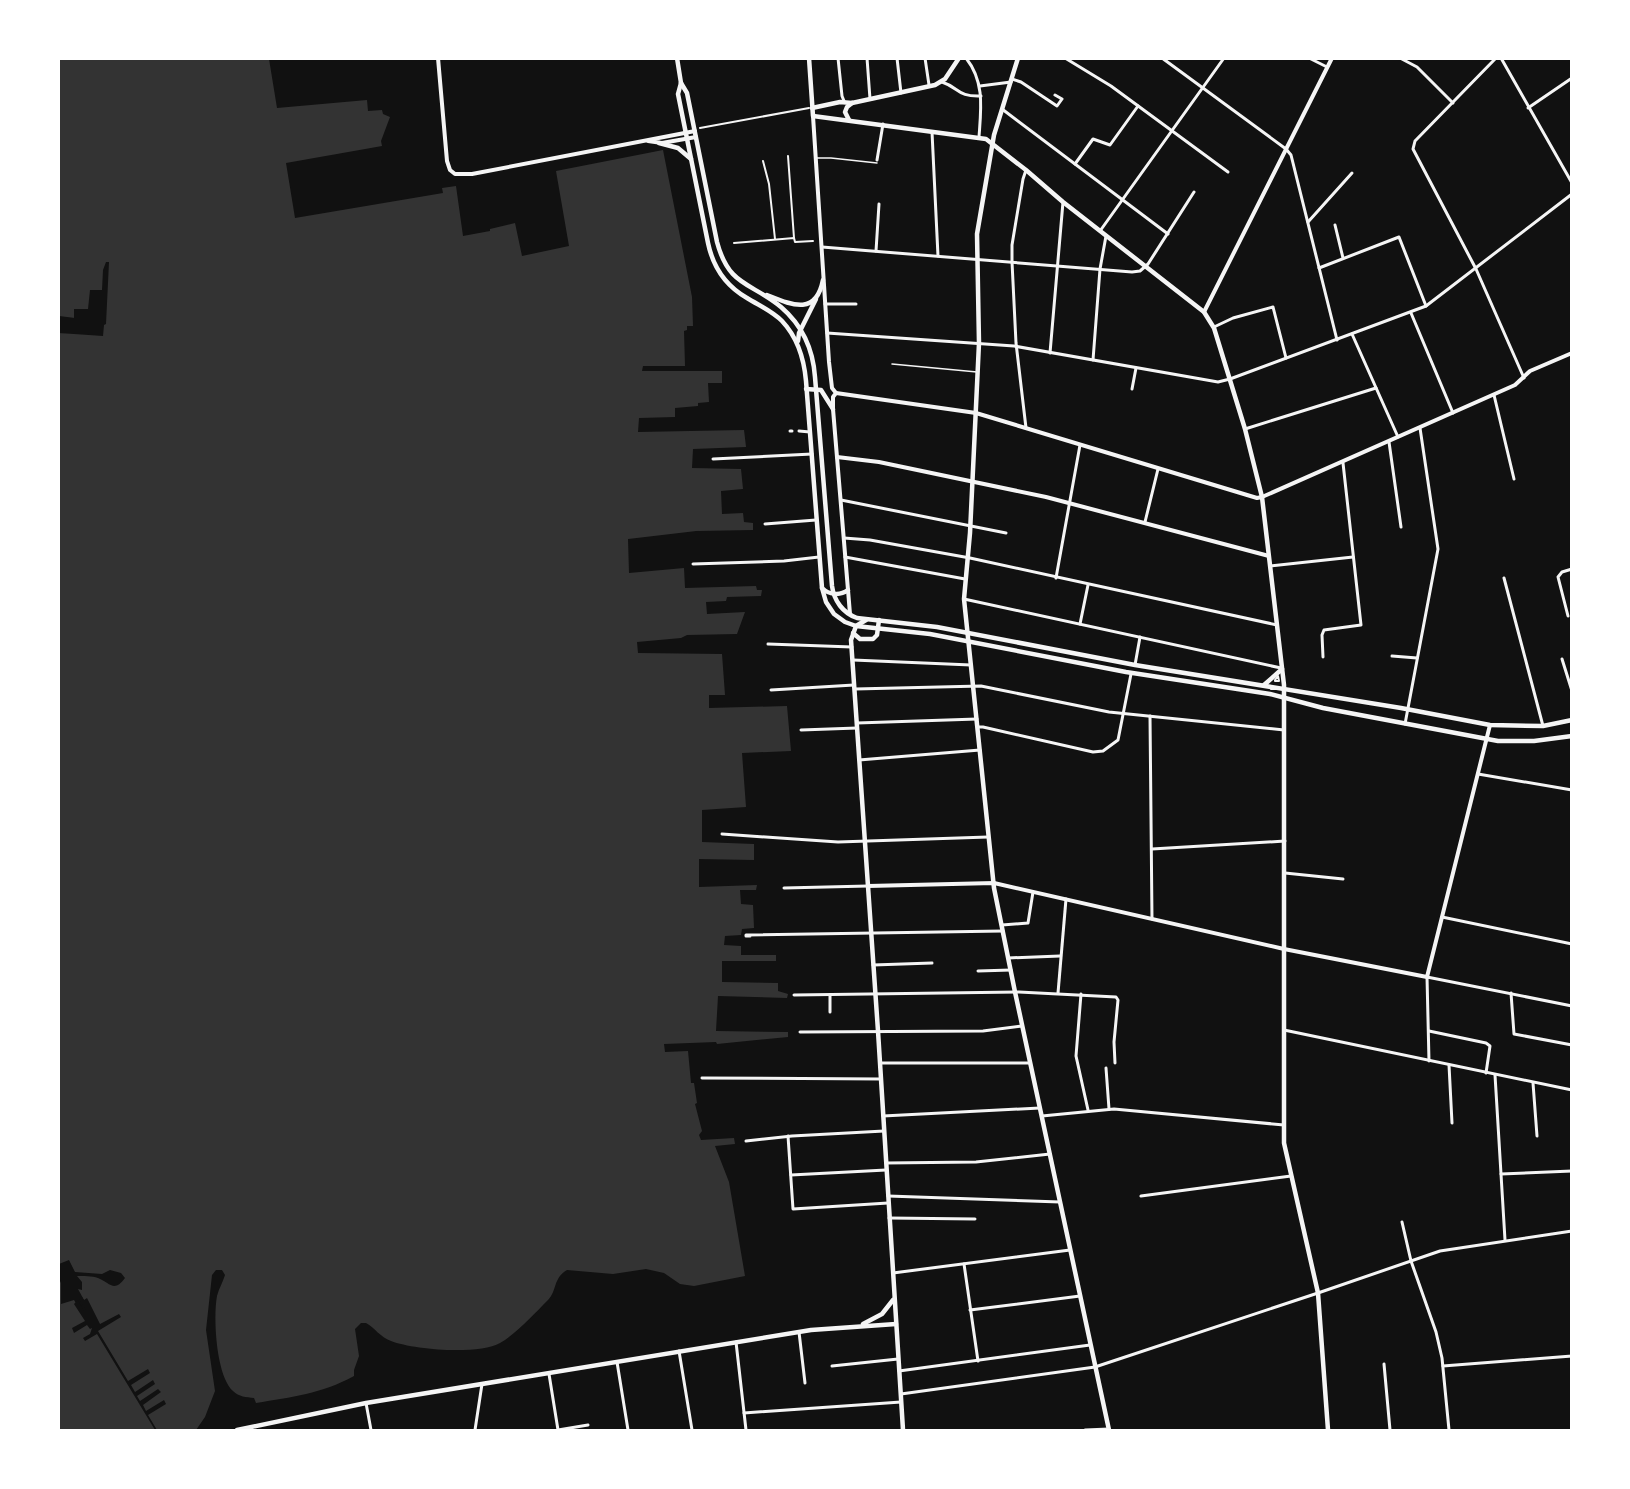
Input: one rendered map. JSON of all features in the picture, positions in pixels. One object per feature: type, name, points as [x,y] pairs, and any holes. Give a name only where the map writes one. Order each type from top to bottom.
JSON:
[{"type":"main road","points":[[677,58],[681,83],[687,93],[697,132],[719,250],[729,269],[747,286],[781,307],[801,329],[812,355],[833,594],[839,605],[850,615],[867,620],[916,624],[1135,665],[1284,688],[1490,725],[1543,726],[1572,720]]},
{"type":"main road","points":[[809,58],[813,116],[932,130],[986,139],[1204,312],[1214,327],[1245,429],[1262,498],[1284,688],[1284,1143],[1318,1293],[1328,1431]]},
{"type":"main road","points":[[850,120],[846,117],[845,112],[847,106],[852,103],[931,87],[942,82],[959,58]]},
{"type":"main road","points":[[1018,58],[994,135],[977,234],[979,343],[964,598],[981,750],[979,766],[994,883],[1022,1026],[1109,1430]]},
{"type":"main road","points":[[681,83],[678,94],[709,250],[717,268],[738,292],[781,320],[798,344],[803,360],[822,588],[825,600],[833,612],[845,622],[856,626],[916,632],[969,641],[1131,673],[1270,694],[1284,699],[1405,724],[1498,741],[1534,741],[1572,736]]},
{"type":"main road","points":[[811,108],[852,103]]},
{"type":"main road","points":[[660,143],[678,148],[691,160]]},
{"type":"main road","points":[[798,344],[801,329],[823,280]]},
{"type":"main road","points":[[747,286],[796,306],[809,303],[818,294]]},
{"type":"main road","points":[[807,389],[816,388],[825,393],[833,410]]},
{"type":"main road","points":[[822,588],[833,594],[841,594],[848,590]]},
{"type":"main road","points":[[867,620],[856,626],[852,633],[852,647],[903,1431]]},
{"type":"main road","points":[[852,633],[860,639],[871,640],[877,636],[879,620]]},
{"type":"main road","points":[[1264,685],[1282,669]]},
{"type":"main road","points":[[858,1326],[877,1318],[886,1310],[894,1297]]},
{"type":"main road","points":[[237,1431],[261,1428],[366,1403],[549,1372],[800,1332],[896,1324]]},
{"type":"street","points":[[438,58],[447,161],[452,172],[460,175],[645,141],[686,136]]},
{"type":"street","points":[[838,58],[842,98],[846,102]]},
{"type":"street","points":[[867,58],[870,99]]},
{"type":"street","points":[[897,58],[901,93]]},
{"type":"street","points":[[925,58],[928,82],[931,87]]},
{"type":"street","points":[[966,58],[976,72],[980,86],[979,137]]},
{"type":"street","points":[[1065,58],[1111,86],[1228,172]]},
{"type":"street","points":[[1162,58],[1286,149],[1294,162],[1337,340]]},
{"type":"street","points":[[1100,231],[1224,58]]},
{"type":"street","points":[[1309,58],[1327,67]]},
{"type":"street","points":[[1204,312],[1332,58]]},
{"type":"street","points":[[1400,58],[1417,67],[1453,103]]},
{"type":"street","points":[[1496,58],[1415,141],[1413,149],[1476,269],[1524,378]]},
{"type":"street","points":[[1501,58],[1572,183]]},
{"type":"street","points":[[1528,108],[1572,78]]},
{"type":"street","points":[[980,86],[1011,81],[1021,82],[1057,106],[1062,99],[1056,94]]},
{"type":"street","points":[[942,82],[961,94],[981,96]]},
{"type":"street","points":[[1075,164],[1093,139],[1110,145],[1138,106]]},
{"type":"street","points":[[645,141],[660,143],[697,132],[811,108]]},
{"type":"street","points":[[1002,109],[1168,234]]},
{"type":"street","points":[[813,116],[827,333],[832,388],[836,393],[976,413],[1158,469],[1262,498],[1494,395],[1519,383],[1535,368],[1572,353]]},
{"type":"street","points":[[877,162],[883,124]]},
{"type":"street","points":[[932,130],[938,256]]},
{"type":"street","points":[[788,156],[795,242],[813,241]]},
{"type":"street","points":[[763,161],[769,184],[775,239]]},
{"type":"street","points":[[1026,170],[1012,245],[1017,347],[1026,428]]},
{"type":"street","points":[[1308,222],[1352,172]]},
{"type":"street","points":[[822,247],[1132,272],[1146,267],[1194,192]]},
{"type":"street","points":[[827,333],[1017,347],[1218,382],[1426,306],[1572,194]]},
{"type":"street","points":[[1050,353],[1063,202]]},
{"type":"street","points":[[876,251],[879,204]]},
{"type":"street","points":[[1335,225],[1343,258]]},
{"type":"street","points":[[1093,360],[1100,269],[1106,236]]},
{"type":"street","points":[[1319,268],[1399,237],[1426,306]]},
{"type":"street","points":[[734,243],[794,238]]},
{"type":"street","points":[[825,304],[856,304]]},
{"type":"street","points":[[1214,327],[1233,318],[1273,307],[1286,358]]},
{"type":"street","points":[[1411,313],[1453,413]]},
{"type":"street","points":[[1352,334],[1398,438]]},
{"type":"street","points":[[1132,389],[1136,368]]},
{"type":"street","points":[[1245,429],[1376,388]]},
{"type":"street","points":[[836,393],[833,397],[833,410],[850,615]]},
{"type":"street","points":[[1494,395],[1514,479]]},
{"type":"street","points":[[1405,724],[1438,543],[1420,428]]},
{"type":"street","points":[[799,431],[810,432]]},
{"type":"street","points":[[1389,442],[1401,527]]},
{"type":"street","points":[[1056,578],[1080,445]]},
{"type":"street","points":[[713,459],[812,454]]},
{"type":"street","points":[[837,457],[879,462],[1070,503],[1269,556]]},
{"type":"street","points":[[1323,657],[1322,635],[1324,630],[1361,625],[1343,463]]},
{"type":"street","points":[[1145,522],[1158,469]]},
{"type":"street","points":[[841,500],[1006,533]]},
{"type":"street","points":[[765,524],[816,520]]},
{"type":"street","points":[[844,538],[870,540],[967,558],[1277,625]]},
{"type":"street","points":[[693,564],[784,561],[819,557]]},
{"type":"street","points":[[845,557],[965,579]]},
{"type":"street","points":[[1270,566],[1353,557]]},
{"type":"street","points":[[1568,616],[1558,577],[1562,572],[1572,570]]},
{"type":"street","points":[[1504,578],[1543,726]]},
{"type":"street","points":[[1080,624],[1088,585]]},
{"type":"street","points":[[964,598],[1282,669]]},
{"type":"street","points":[[1135,665],[1140,637]]},
{"type":"street","points":[[768,644],[852,647]]},
{"type":"street","points":[[1392,656],[1417,658]]},
{"type":"street","points":[[1562,659],[1572,691]]},
{"type":"street","points":[[853,660],[971,665]]},
{"type":"street","points":[[978,727],[1093,752],[1103,751],[1116,742],[1131,673]]},
{"type":"street","points":[[771,690],[981,686],[1123,713],[1285,730]]},
{"type":"street","points":[[1150,716],[1152,919]]},
{"type":"street","points":[[801,730],[977,719]]},
{"type":"street","points":[[1429,1061],[1427,976],[1490,725]]},
{"type":"street","points":[[859,760],[981,750]]},
{"type":"street","points":[[1478,774],[1572,790]]},
{"type":"street","points":[[722,834],[838,842],[988,837]]},
{"type":"street","points":[[1152,849],[1285,841]]},
{"type":"street","points":[[1285,873],[1343,879]]},
{"type":"street","points":[[784,888],[994,883],[1284,949],[1572,1006]]},
{"type":"street","points":[[750,935],[1002,928],[1029,923],[1033,892]]},
{"type":"street","points":[[1058,993],[1066,899]]},
{"type":"street","points":[[1442,917],[1572,944]]},
{"type":"street","points":[[1008,958],[1061,956]]},
{"type":"street","points":[[873,964],[932,963]]},
{"type":"street","points":[[978,971],[1011,970]]},
{"type":"street","points":[[794,995],[1015,992],[1113,997],[1118,1000],[1114,1042],[1115,1063]]},
{"type":"street","points":[[1511,993],[1514,1034],[1572,1045]]},
{"type":"street","points":[[1081,994],[1076,1056],[1088,1110]]},
{"type":"street","points":[[830,995],[830,1012]]},
{"type":"street","points":[[800,1032],[983,1031],[1022,1026]]},
{"type":"street","points":[[1284,1030],[1572,1090]]},
{"type":"street","points":[[1429,1031],[1486,1043],[1490,1046],[1486,1073]]},
{"type":"street","points":[[880,1063],[1030,1063]]},
{"type":"street","points":[[1449,1065],[1452,1123]]},
{"type":"street","points":[[1106,1068],[1109,1109]]},
{"type":"street","points":[[1495,1075],[1505,1240]]},
{"type":"street","points":[[702,1078],[881,1079]]},
{"type":"street","points":[[1533,1083],[1537,1136]]},
{"type":"street","points":[[883,1116],[1040,1108]]},
{"type":"street","points":[[1042,1116],[1109,1109],[1284,1125]]},
{"type":"street","points":[[746,1141],[788,1136],[884,1131]]},
{"type":"street","points":[[788,1136],[794,1209],[888,1203]]},
{"type":"street","points":[[886,1162],[976,1162],[1050,1154]]},
{"type":"street","points":[[791,1175],[886,1170]]},
{"type":"street","points":[[1501,1174],[1572,1171]]},
{"type":"street","points":[[1141,1196],[1291,1176]]},
{"type":"street","points":[[888,1196],[1060,1202]]},
{"type":"street","points":[[889,1218],[975,1219]]},
{"type":"street","points":[[1402,1222],[1411,1261],[1436,1332],[1443,1366],[1449,1431]]},
{"type":"street","points":[[901,1394],[1095,1366],[1440,1251],[1572,1232]]},
{"type":"street","points":[[893,1273],[1071,1250]]},
{"type":"street","points":[[964,1264],[978,1361]]},
{"type":"street","points":[[970,1310],[1080,1296]]},
{"type":"street","points":[[800,1332],[805,1383]]},
{"type":"street","points":[[736,1342],[746,1431]]},
{"type":"street","points":[[899,1371],[1090,1345]]},
{"type":"street","points":[[679,1352],[692,1431]]},
{"type":"street","points":[[1443,1366],[1572,1356]]},
{"type":"street","points":[[832,1366],[898,1359]]},
{"type":"street","points":[[617,1362],[628,1431]]},
{"type":"street","points":[[1384,1364],[1390,1431]]},
{"type":"street","points":[[549,1372],[558,1430],[588,1425]]},
{"type":"street","points":[[475,1431],[482,1384]]},
{"type":"street","points":[[744,1413],[901,1402]]},
{"type":"street","points":[[366,1403],[371,1431]]},
{"type":"street","points":[[1085,1431],[1109,1430]]},
{"type":"lane","points":[[816,159],[877,162]]},
{"type":"lane","points":[[892,364],[977,372]]},
{"type":"shaded area","points":[[59,59],[269,59],[277,108],[367,100],[368,111],[382,110],[383,114],[390,117],[381,141],[382,146],[286,163],[295,218],[443,193],[442,188],[456,186],[463,236],[515,223],[522,256],[569,246],[556,171],[663,150],[692,297],[693,326],[687,326],[687,330],[684,331],[685,366],[643,366],[642,371],[722,371],[722,383],[708,383],[709,402],[698,403],[698,406],[675,408],[675,417],[639,418],[638,432],[744,430],[746,447],[693,449],[692,468],[741,469],[743,489],[721,491],[722,514],[743,513],[744,522],[753,523],[753,530],[696,531],[628,539],[629,573],[684,568],[685,588],[756,586],[757,590],[762,590],[761,596],[727,597],[726,601],[706,602],[707,614],[745,612],[737,634],[687,635],[681,638],[637,642],[638,653],[722,654],[725,695],[709,695],[709,708],[787,706],[791,751],[742,753],[746,807],[702,810],[702,842],[754,844],[754,860],[699,859],[699,887],[757,885],[756,890],[740,890],[741,904],[753,905],[754,928],[742,929],[741,935],[725,936],[724,945],[741,946],[741,955],[776,955],[776,961],[722,961],[722,982],[778,983],[778,991],[788,994],[787,998],[718,996],[716,1031],[788,1032],[788,1037],[717,1044],[716,1042],[664,1044],[665,1052],[688,1051],[691,1083],[694,1083],[697,1103],[695,1104],[702,1131],[699,1135],[701,1140],[734,1138],[735,1144],[715,1146],[729,1182],[745,1276],[694,1286],[680,1284],[664,1273],[646,1269],[613,1274],[567,1270],[559,1277],[548,1300],[519,1329],[500,1343],[477,1349],[430,1349],[401,1344],[387,1339],[366,1323],[361,1323],[355,1329],[359,1356],[354,1376],[318,1391],[256,1403],[254,1398],[240,1396],[233,1391],[227,1383],[219,1360],[215,1318],[217,1296],[225,1275],[222,1270],[216,1270],[212,1275],[206,1330],[215,1391],[205,1417],[196,1430],[59,1430],[58,1277],[61,1283],[61,1304],[74,1300],[83,1315],[90,1311],[78,1289],[82,1290],[82,1282],[77,1276],[96,1277],[112,1286],[118,1285],[125,1278],[121,1273],[110,1270],[102,1274],[75,1272],[69,1260],[59,1264],[58,333],[74,334],[75,318],[59,316]]},
{"type":"pier","points":[[106,262],[109,262],[106,324],[103,336],[74,334],[74,309],[88,309],[90,290],[102,290],[103,270]]},
{"type":"pier","points":[[82,1297],[84,1300],[87,1298],[100,1324],[119,1314],[121,1317],[98,1331],[128,1381],[148,1369],[150,1373],[131,1385],[135,1392],[153,1380],[155,1384],[137,1396],[140,1401],[158,1389],[161,1392],[143,1405],[146,1411],[164,1400],[166,1404],[148,1415],[157,1430],[97,1334],[85,1341],[83,1338],[90,1334],[92,1328],[90,1329],[87,1325],[74,1333],[72,1328],[85,1321],[74,1304],[78,1300],[84,1311],[86,1310],[79,1299]]}]
